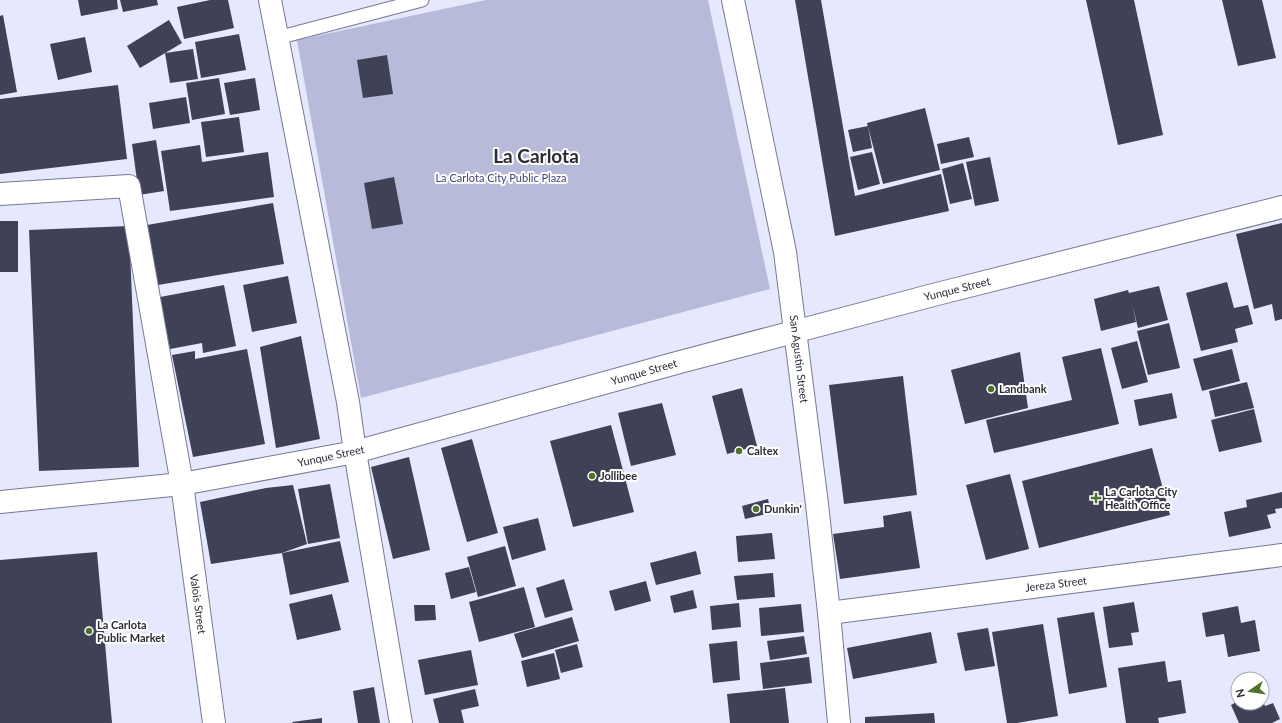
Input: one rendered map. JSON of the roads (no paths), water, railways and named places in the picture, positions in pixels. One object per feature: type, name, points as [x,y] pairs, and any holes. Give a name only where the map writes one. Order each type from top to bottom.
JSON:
[{"type":"street","points":[[270,0],[348,402],[355,452],[401,723]]},
{"type":"street","name":"San Agustin Street","points":[[733,0],[785,252],[818,504],[839,723]]},
{"type":"street","name":"Valois Street","points":[[0,194],[129,186],[182,484],[214,723]]},
{"type":"street","name":"Yunque Street","points":[[0,502],[182,484],[355,452],[796,331],[1282,207]]},
{"type":"street","name":"Jereza Street","points":[[829,613],[1282,555]]},
{"type":"lane","points":[[277,38],[422,0]]},
{"type":"place","name":"Landbank","points":[[991,389]]},
{"type":"place","name":"Caltex","points":[[739,451]]},
{"type":"place","name":"Jollibee","points":[[592,476]]},
{"type":"place","name":"La Carlota City Health Office","points":[[1096,498]]},
{"type":"place","name":"Dunkin'","points":[[756,509]]},
{"type":"place","name":"La Carlota Public Market","points":[[89,631]]},
{"type":"district","name":"La Carlota","points":[[536,156]]},
{"type":"park label","name":"La Carlota City Public Plaza","points":[[501,178]]}]
